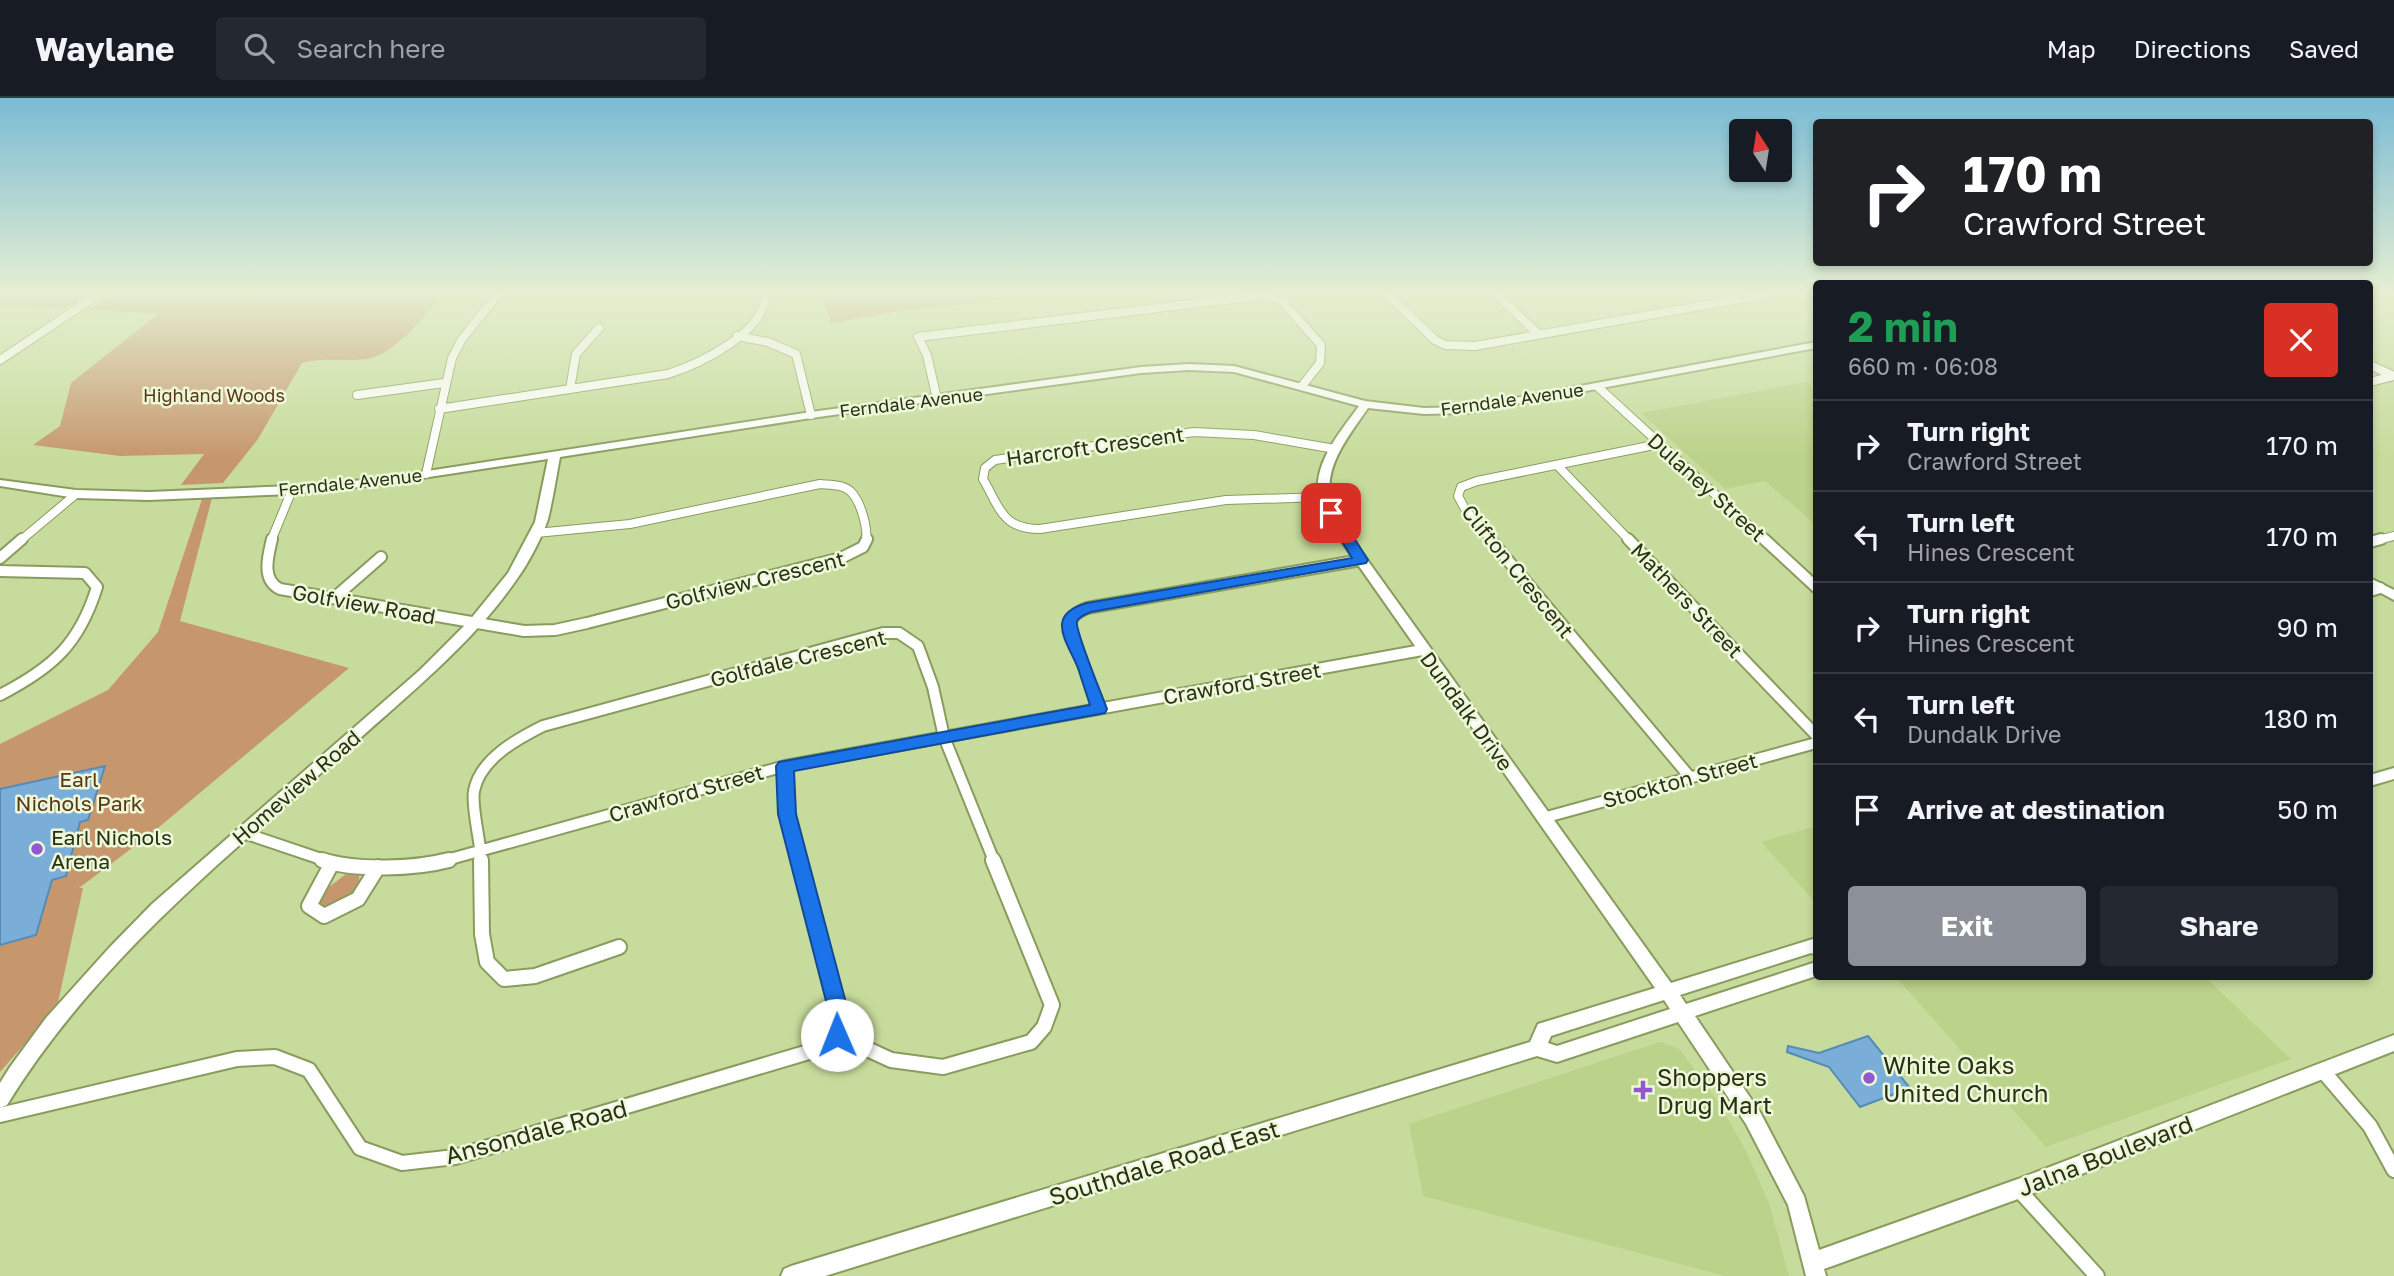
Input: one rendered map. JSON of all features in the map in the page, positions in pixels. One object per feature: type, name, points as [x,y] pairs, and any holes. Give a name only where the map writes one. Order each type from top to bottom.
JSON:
[{"type":"street","points":[[0,360],[16,349]]},
{"type":"street","points":[[426,474],[444,383],[457,349]]},
{"type":"street","points":[[570,389],[576,354],[580,349]]},
{"type":"street","points":[[439,409],[668,374],[696,364],[718,349]]},
{"type":"street","points":[[784,349],[796,354],[811,415]]},
{"type":"street","points":[[924,349],[937,399]]},
{"type":"street","points":[[1302,387],[1322,364],[1321,349]]},
{"type":"street","name":"Ferndale Avenue","points":[[0,483],[76,494],[149,496],[292,490],[426,474],[811,415],[1142,370],[1189,367],[1234,369],[1365,404],[1424,411],[1468,410],[1795,349]]},
{"type":"street","points":[[2373,366],[2394,376]]},
{"type":"street","points":[[2373,381],[2394,376]]},
{"type":"street","points":[[357,395],[444,383]]},
{"type":"street","name":"Dulaney Street","points":[[1598,387],[1813,584]]},
{"type":"street","points":[[1324,498],[1326,475],[1335,449],[1365,404]]},
{"type":"street","name":"Harcroft Crescent","points":[[1324,498],[1226,500],[1041,529],[1020,529],[1008,521],[983,480],[985,468],[995,460],[1166,434],[1244,434],[1335,449]]},
{"type":"street","name":"Clifton Crescent","points":[[1659,444],[1477,481],[1461,487],[1458,496],[1465,509],[1689,776]]},
{"type":"street","name":"Homeview Road","points":[[0,1099],[47,1031],[116,950],[158,909],[425,673],[474,624],[514,574],[536,533],[541,522],[555,454]]},
{"type":"street","name":"Mathers Street","points":[[1557,465],[1813,732]]},
{"type":"street","name":"Golfview Crescent","points":[[474,624],[524,631],[587,623],[858,553],[866,545],[868,537],[852,492],[841,486],[820,484],[630,524],[536,533]]},
{"type":"street","name":"Golfview Road","points":[[292,490],[277,516],[266,572],[273,585],[289,592],[474,624]]},
{"type":"street","points":[[0,558],[76,494]]},
{"type":"street","name":"Dundalk Drive","points":[[1324,498],[1339,529],[1422,650],[1676,1003]]},
{"type":"street","points":[[2373,541],[2394,536]]},
{"type":"street","points":[[334,598],[381,557]]},
{"type":"street","points":[[1099,709],[1085,668],[1069,634],[1069,622],[1075,614],[1087,608],[1361,560]]},
{"type":"street","points":[[0,571],[65,570],[85,573],[97,587],[85,625],[72,646],[53,665],[0,695]]},
{"type":"street","points":[[2373,587],[2394,596]]},
{"type":"street","name":"Golfdale Crescent","points":[[619,947],[535,976],[504,979],[486,962],[482,934],[481,851],[474,791],[486,767],[510,742],[543,726],[883,633],[900,633],[918,646],[933,687],[944,737],[1052,1005],[1045,1027],[1031,1042],[943,1067],[891,1060],[837,1035]]},
{"type":"street","name":"Crawford Street","points":[[244,833],[332,863],[378,867],[437,863],[785,766],[1422,650]]},
{"type":"street","name":"Stockton Street","points":[[1543,818],[1689,776],[1813,745]]},
{"type":"street","points":[[785,766],[787,814],[840,1018],[837,1035]]},
{"type":"street","points":[[2373,779],[2394,773]]},
{"type":"street","points":[[332,863],[309,906],[324,916],[353,905],[365,892],[378,867]]},
{"type":"street","name":"Southdale Road East","points":[[791,1276],[1537,1048],[1557,1054],[1813,946]]},
{"type":"street","name":"Southdale Road East","points":[[1537,1048],[1544,1030],[1676,1003],[1813,970]]},
{"type":"street","name":"Jalna Boulevard","points":[[1676,1003],[1753,1118],[1797,1203],[1815,1269],[2394,1044]]},
{"type":"street","name":"Ansondale Road","points":[[0,1115],[237,1059],[275,1057],[309,1070],[360,1148],[402,1163],[455,1157],[761,1068],[812,1051],[837,1035]]},
{"type":"street","points":[[2323,1071],[2370,1126],[2394,1170]]},
{"type":"street","points":[[2018,1189],[2097,1276]]},
{"type":"shaded area","points":[[1806,382],[1813,387],[1813,522],[1765,481],[1725,489],[1641,413]]},
{"type":"shaded area","points":[[1813,827],[1813,900],[1761,842]]},
{"type":"shaded area","points":[[1899,980],[2208,980],[2291,1059],[2046,1147]]},
{"type":"shaded area","points":[[1660,1042],[1680,1049],[1722,1108],[1747,1153],[1769,1203],[1789,1276],[1725,1276],[1423,1196],[1409,1124]]},
{"type":"green space","name":"Highland Woods","points":[[114,349],[389,349],[367,359],[302,363],[258,439],[223,483],[181,485],[204,454],[120,456],[33,445],[60,426],[71,383]]},
{"type":"green space","name":"Earl Nichols Park","points":[[212,498],[180,621],[349,668],[152,833],[79,888],[83,888],[57,1007],[0,1072],[0,744],[108,690],[158,632],[202,499]]},
{"type":"green space","points":[[346,874],[359,875],[354,892],[327,910],[317,903],[325,890]]},
{"type":"building","name":"Earl Nichols Arena","points":[[105,766],[88,820],[80,822],[66,876],[52,880],[36,935],[0,945],[0,789]]},
{"type":"building","name":"White Oaks United Church","points":[[1868,1036],[1910,1088],[1860,1107],[1829,1067],[1787,1052],[1788,1046],[1819,1053]]},
{"type":"place","name":"Earl Nichols Arena","points":[[37,849]]},
{"type":"place","name":"White Oaks United Church","points":[[1869,1078]]},
{"type":"place","name":"Shoppers Drug Mart","points":[[1643,1090]]},
{"type":"route","points":[[837,1035],[840,1018],[787,814],[785,766],[1099,709],[1085,668],[1069,634],[1069,622],[1075,614],[1087,608],[1328,568],[1361,560],[1331,513]]}]
